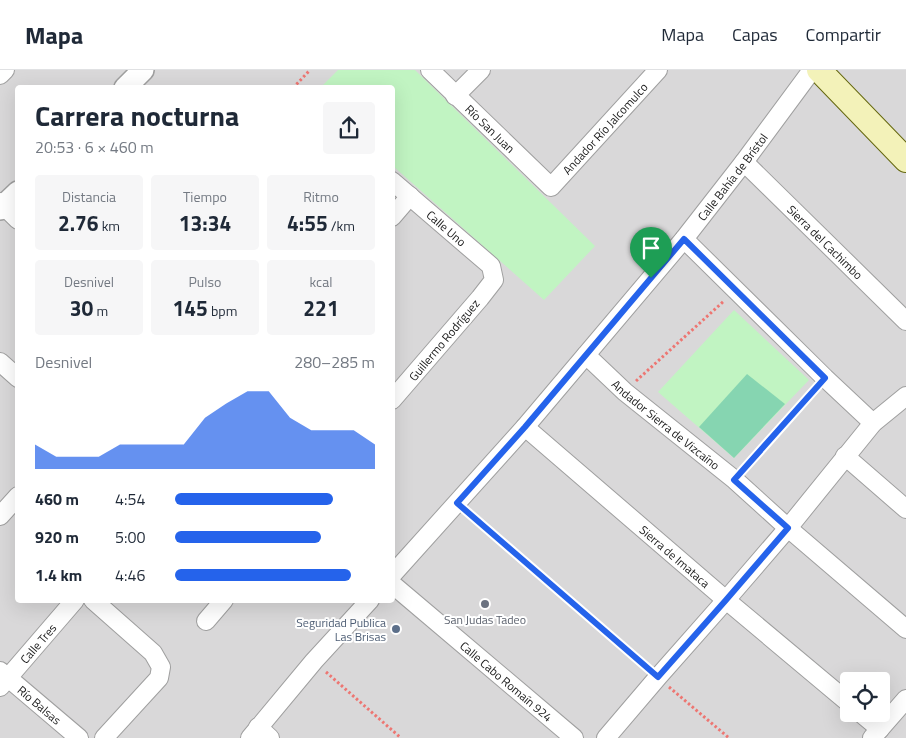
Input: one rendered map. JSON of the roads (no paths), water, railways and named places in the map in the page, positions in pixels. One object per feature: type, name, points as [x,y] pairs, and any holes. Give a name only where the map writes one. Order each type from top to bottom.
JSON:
[{"type":"main road","points":[[819,70],[906,160]]},
{"type":"street","points":[[0,75],[5,70]]},
{"type":"street","points":[[128,85],[143,70]]},
{"type":"street","name":"Río San Juan","points":[[430,70],[551,187]]},
{"type":"street","points":[[456,96],[481,70]]},
{"type":"street","name":"Andador Río Jalcomulco","points":[[551,187],[658,70]]},
{"type":"street","name":"Calle Bahía de Brístol","points":[[395,571],[525,427],[684,239],[812,70]]},
{"type":"street","name":"Sierra del Cachimbo","points":[[744,162],[906,321]]},
{"type":"street","name":"Calle Uno","points":[[395,183],[491,266],[494,280]]},
{"type":"street","points":[[395,214],[410,196]]},
{"type":"street","points":[[684,239],[825,378],[873,422]]},
{"type":"street","name":"Guillermo Rodríguez","points":[[395,397],[494,280]]},
{"type":"street","name":"Andador Sierra de Vizcaíno","points":[[586,355],[625,392],[734,480],[906,629]]},
{"type":"street","points":[[0,363],[15,376]]},
{"type":"street","points":[[606,738],[788,528],[873,422],[906,396]]},
{"type":"street","name":"Sierra de Imataca","points":[[525,427],[840,695]]},
{"type":"street","points":[[845,456],[906,509]]},
{"type":"street","points":[[0,516],[15,499]]},
{"type":"street","name":"Calle Cabo Romaín 924","points":[[395,587],[574,738]]},
{"type":"street","name":"Calle Tres","points":[[3,679],[72,603]]},
{"type":"street","points":[[97,603],[153,653],[161,667],[159,678],[104,738]]},
{"type":"street","points":[[206,621],[221,603]]},
{"type":"street","points":[[259,734],[314,661],[367,603]]},
{"type":"street","name":"Río Balsas","points":[[3,679],[79,738]]},
{"type":"street","points":[[868,722],[876,733],[906,699]]},
{"type":"place","name":"San Judas Tadeo","points":[[485,604]]},
{"type":"place","name":"Seguridad Publica Las Brisas","points":[[396,629]]}]
